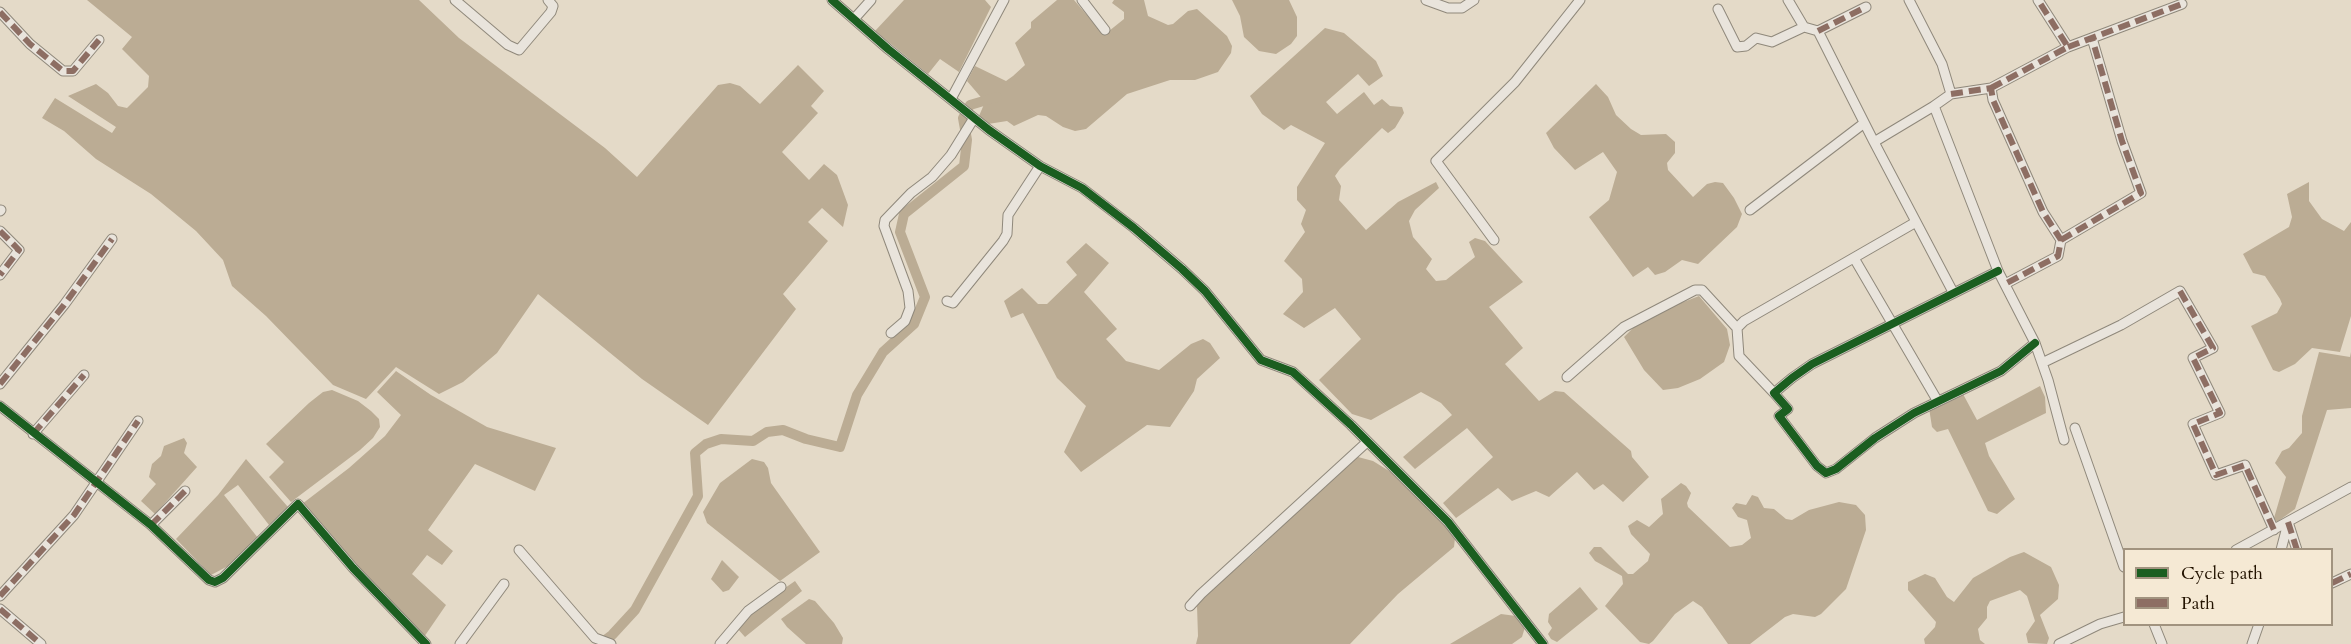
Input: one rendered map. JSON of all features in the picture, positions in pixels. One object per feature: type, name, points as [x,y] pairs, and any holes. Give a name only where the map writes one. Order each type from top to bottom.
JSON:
[{"type":"street","points":[[455,0],[508,45],[519,50],[551,12],[552,6],[548,0]]},
{"type":"street","points":[[832,0],[974,118],[1040,166],[1082,188],[1154,244],[1205,291],[1261,360],[1293,372],[1448,522],[1543,644]]},
{"type":"street","points":[[854,20],[871,0]]},
{"type":"street","points":[[951,99],[1004,0]]},
{"type":"street","points":[[1082,0],[1105,30]]},
{"type":"street","points":[[1426,0],[1448,8],[1462,8],[1473,0]]},
{"type":"street","points":[[1494,240],[1436,161],[1471,129],[1515,82],[1580,0]]},
{"type":"street","points":[[1788,0],[1804,27]]},
{"type":"street","points":[[1909,0],[1942,64],[1951,94]]},
{"type":"street","points":[[2038,0],[2068,47]]},
{"type":"street","points":[[1874,142],[1951,94],[1991,88],[2068,47],[2182,4]]},
{"type":"street","points":[[1718,9],[1737,47],[1746,46],[1756,38],[1772,42],[1804,27],[1818,30],[1866,8]]},
{"type":"street","points":[[0,12],[30,44],[63,71],[74,71],[99,40]]},
{"type":"street","points":[[1818,30],[1863,124],[1953,292]]},
{"type":"street","points":[[2061,240],[2141,193],[2122,141],[2092,38]]},
{"type":"street","points":[[1991,88],[1993,100],[2043,212],[2061,240],[2058,256],[2005,284]]},
{"type":"street","points":[[1934,106],[1998,271],[2035,344],[2064,440]]},
{"type":"street","points":[[891,333],[905,321],[910,308],[908,291],[884,226],[885,220],[911,193],[932,177],[951,155],[974,118]]},
{"type":"street","points":[[1750,210],[1863,124]]},
{"type":"street","points":[[946,302],[953,303],[1003,241],[1007,234],[1008,215],[1040,166]]},
{"type":"street","points":[[1737,328],[1744,321],[1916,222]]},
{"type":"street","points":[[0,231],[19,250],[0,275]]},
{"type":"street","points":[[0,384],[112,239]]},
{"type":"street","points":[[1854,258],[1937,400]]},
{"type":"street","points":[[1774,393],[1812,364],[1998,271]]},
{"type":"street","points":[[1567,376],[1624,327],[1695,290],[1702,290],[1737,328],[1739,356],[1788,409],[1779,416],[1817,466],[1826,473],[1836,469],[1900,421],[1937,400],[2001,371],[2035,344]]},
{"type":"street","points":[[2042,363],[2121,325],[2180,291],[2212,348],[2193,358],[2220,413],[2193,424],[2216,475],[2245,465],[2274,530]]},
{"type":"street","points":[[33,434],[84,375]]},
{"type":"street","points":[[0,406],[151,525],[209,580],[215,582],[223,578],[298,504],[353,568],[426,644]]},
{"type":"street","points":[[0,596],[74,515],[138,421]]},
{"type":"street","points":[[2075,428],[2123,564]]},
{"type":"street","points":[[1191,606],[1200,594],[1367,442]]},
{"type":"street","points":[[2238,548],[2351,487]]},
{"type":"street","points":[[151,525],[185,491]]},
{"type":"street","points":[[2281,548],[2288,522]]},
{"type":"street","points":[[2288,522],[2297,548]]},
{"type":"street","points":[[519,550],[595,638],[611,644]]},
{"type":"street","points":[[2333,582],[2351,574]]},
{"type":"street","points":[[460,644],[504,584]]},
{"type":"street","points":[[720,644],[748,611],[781,586]]},
{"type":"street","points":[[0,609],[41,644]]},
{"type":"street","points":[[2059,644],[2100,624],[2123,617]]},
{"type":"street","points":[[2155,626],[2162,644]]},
{"type":"street","points":[[2252,644],[2258,626]]},
{"type":"shaded area","points":[[87,0],[419,0],[459,38],[605,148],[637,177],[718,85],[730,83],[740,86],[760,104],[798,65],[824,91],[811,106],[818,113],[782,152],[809,180],[824,164],[837,175],[848,205],[843,227],[822,208],[808,222],[828,241],[783,294],[796,309],[708,425],[642,379],[538,294],[497,353],[463,382],[439,394],[396,367],[366,399],[333,385],[266,316],[232,286],[223,260],[196,231],[151,194],[96,159],[64,131],[42,118],[55,98],[112,133],[116,127],[68,96],[96,84],[108,93],[118,106],[127,108],[148,87],[149,76],[122,49],[132,37]]},
{"type":"shaded area","points":[[904,0],[985,0],[991,7],[959,72],[940,59],[928,74],[875,31]]},
{"type":"shaded area","points":[[1057,0],[1074,0],[1104,35],[1124,19],[1124,12],[1112,3],[1114,0],[1144,0],[1148,16],[1168,25],[1173,24],[1188,11],[1197,9],[1227,36],[1232,46],[1231,53],[1218,72],[1195,80],[1170,80],[1127,94],[1086,129],[1075,131],[1063,127],[1046,116],[1038,115],[1014,126],[1007,121],[988,124],[979,116],[985,102],[967,81],[975,66],[1006,81],[1013,76],[1025,65],[1015,43],[1031,28],[1031,22]]},
{"type":"shaded area","points":[[1232,0],[1289,0],[1297,17],[1297,36],[1291,44],[1276,54],[1259,51],[1244,37],[1240,16]]},
{"type":"shaded area","points":[[1325,28],[1344,33],[1376,61],[1383,76],[1369,86],[1358,74],[1326,102],[1337,114],[1364,92],[1374,105],[1382,99],[1390,106],[1402,107],[1404,113],[1395,128],[1388,133],[1382,128],[1340,169],[1335,176],[1341,186],[1339,200],[1366,230],[1398,202],[1436,182],[1439,188],[1415,210],[1409,221],[1413,237],[1432,259],[1426,269],[1436,281],[1446,280],[1475,257],[1469,242],[1475,238],[1485,241],[1523,282],[1489,307],[1523,348],[1505,364],[1539,401],[1555,391],[1564,392],[1631,451],[1632,457],[1649,477],[1623,502],[1603,484],[1594,490],[1577,472],[1549,497],[1536,491],[1512,501],[1498,488],[1456,518],[1443,503],[1493,457],[1467,428],[1415,469],[1403,457],[1452,415],[1441,403],[1421,392],[1371,420],[1352,414],[1319,380],[1361,339],[1335,308],[1304,328],[1283,314],[1303,292],[1302,279],[1284,261],[1305,232],[1301,224],[1306,210],[1297,200],[1297,187],[1325,143],[1291,125],[1284,130],[1262,114],[1250,96]]},
{"type":"shaded area","points":[[1596,84],[1608,97],[1616,115],[1631,129],[1641,135],[1666,134],[1675,142],[1675,153],[1667,163],[1668,170],[1693,197],[1707,184],[1715,182],[1723,183],[1734,198],[1742,214],[1737,227],[1698,264],[1682,260],[1665,272],[1655,275],[1648,267],[1633,277],[1589,217],[1609,200],[1617,172],[1603,152],[1575,170],[1554,148],[1546,133]]},
{"type":"shaded area","points":[[2309,182],[2309,201],[2322,219],[2344,231],[2351,222],[2351,316],[2340,352],[2312,348],[2295,364],[2279,372],[2273,370],[2251,326],[2277,313],[2282,304],[2265,276],[2253,273],[2243,254],[2289,227],[2292,217],[2287,194]]},
{"type":"shaded area","points":[[1086,243],[1109,263],[1084,292],[1117,329],[1106,339],[1126,361],[1159,370],[1191,344],[1203,339],[1210,343],[1220,358],[1197,379],[1194,391],[1170,427],[1147,425],[1081,472],[1064,452],[1086,406],[1057,378],[1023,313],[1011,318],[1004,301],[1022,288],[1038,304],[1047,304],[1077,275],[1066,262]]},
{"type":"shaded area","points":[[1699,296],[1727,329],[1730,345],[1724,362],[1700,379],[1678,388],[1663,390],[1644,370],[1624,337],[1634,327],[1671,307]]},
{"type":"shaded area","points":[[2319,352],[2350,357],[2351,352],[2351,408],[2327,410],[2295,509],[2277,522],[2274,518],[2286,477],[2275,463],[2282,451],[2289,448],[2302,433],[2302,416]]},
{"type":"shaded area","points":[[396,371],[431,395],[487,427],[556,448],[535,491],[475,464],[428,530],[453,551],[442,565],[427,555],[412,574],[446,605],[424,637],[368,580],[302,504],[349,468],[385,436],[401,415],[377,392]]},
{"type":"shaded area","points":[[2040,386],[2045,397],[2046,413],[1985,443],[1989,456],[2015,499],[1997,514],[1988,511],[1948,429],[1937,432],[1932,427],[1929,408],[1963,394],[1977,420]]},
{"type":"shaded area","points":[[332,390],[358,401],[371,411],[379,419],[380,427],[373,438],[360,450],[291,502],[269,477],[284,462],[266,444],[309,403],[323,392]]},
{"type":"shaded area","points":[[184,438],[187,443],[184,453],[197,467],[155,514],[141,501],[156,484],[149,477],[152,464],[161,456],[164,446]]},
{"type":"shaded area","points":[[1358,457],[1373,461],[1394,474],[1449,528],[1455,538],[1454,547],[1398,594],[1350,644],[1196,644],[1197,606],[1201,599],[1253,554],[1349,462]]},
{"type":"shaded area","points":[[246,459],[288,507],[269,525],[238,485],[224,495],[258,538],[230,565],[211,575],[176,539],[218,495]]},
{"type":"shaded area","points":[[752,459],[764,462],[768,468],[771,483],[820,552],[780,581],[707,523],[703,512],[720,483]]},
{"type":"shaded area","points":[[1681,483],[1691,493],[1687,503],[1688,507],[1730,547],[1742,545],[1751,538],[1747,520],[1738,517],[1732,508],[1736,503],[1746,505],[1752,495],[1758,497],[1764,508],[1774,509],[1786,519],[1792,520],[1809,510],[1839,502],[1856,505],[1865,515],[1866,530],[1846,589],[1821,614],[1815,617],[1793,614],[1785,617],[1750,644],[1728,644],[1702,607],[1693,601],[1675,614],[1653,641],[1649,644],[1640,642],[1605,606],[1623,584],[1622,576],[1595,561],[1589,553],[1594,547],[1601,547],[1628,574],[1633,574],[1648,561],[1650,554],[1631,534],[1628,526],[1637,520],[1649,527],[1663,514],[1661,499]]},
{"type":"shaded area","points":[[2024,552],[2051,567],[2059,585],[2058,599],[2040,615],[2049,638],[2047,644],[2028,643],[2026,634],[2035,621],[2027,596],[2020,590],[1990,601],[1987,607],[1987,618],[1978,629],[1980,640],[1985,644],[1925,644],[1924,639],[1935,627],[1936,622],[1908,590],[1908,582],[1925,574],[1935,578],[1947,597],[1954,602],[1973,578],[2010,557]]},
{"type":"shaded area","points":[[722,560],[739,577],[729,590],[723,592],[711,579]]},
{"type":"shaded area","points":[[795,581],[802,591],[745,637],[737,628],[762,604]]},
{"type":"shaded area","points":[[1580,587],[1598,609],[1557,642],[1548,634],[1552,628],[1548,622],[1549,614]]},
{"type":"shaded area","points":[[809,599],[815,601],[834,623],[843,638],[842,644],[806,644],[781,619]]},
{"type":"shaded area","points":[[1501,614],[1516,616],[1525,627],[1522,637],[1512,644],[1450,644]]},
{"type":"waterway","points":[[600,644],[612,635],[635,610],[698,496],[695,453],[706,444],[721,439],[753,441],[767,432],[783,430],[806,439],[840,447],[857,395],[883,352],[914,324],[925,297],[900,232],[904,214],[964,166],[967,140],[963,118],[970,105],[997,97]]},
{"type":"marked path","points":[[1991,88],[2068,47],[2038,0]]},
{"type":"marked path","points":[[2068,47],[2182,4]]},
{"type":"marked path","points":[[1818,31],[1866,7]]},
{"type":"marked path","points":[[0,12],[30,44],[63,71],[73,71],[99,40]]},
{"type":"marked path","points":[[2061,240],[2141,193],[2122,141],[2092,38]]},
{"type":"marked path","points":[[1951,94],[1991,88],[1993,100],[2043,212],[2061,240],[2058,256],[2005,284]]},
{"type":"marked path","points":[[0,231],[19,250],[0,275]]},
{"type":"marked path","points":[[0,384],[64,305],[112,239]]},
{"type":"marked path","points":[[2180,291],[2213,348],[2193,358],[2220,413],[2193,424],[2216,475],[2245,465],[2274,530]]},
{"type":"marked path","points":[[33,434],[84,375]]},
{"type":"marked path","points":[[0,596],[74,515],[138,421]]},
{"type":"marked path","points":[[151,525],[185,491]]},
{"type":"marked path","points":[[2288,522],[2296,548]]},
{"type":"marked path","points":[[2333,583],[2351,574]]},
{"type":"marked path","points":[[0,609],[41,644]]},
{"type":"cycle path","points":[[832,0],[888,49],[989,130],[1040,166],[1082,188],[1182,269],[1205,291],[1261,360],[1293,372],[1351,425],[1448,522],[1543,644]]},
{"type":"cycle path","points":[[1998,271],[1812,364],[1774,393],[1788,409],[1779,416],[1817,466],[1826,473],[1836,469],[1875,438],[1914,413],[2001,371],[2035,343]]},
{"type":"cycle path","points":[[0,406],[151,525],[209,580],[215,582],[223,578],[298,504],[353,568],[426,644]]}]
